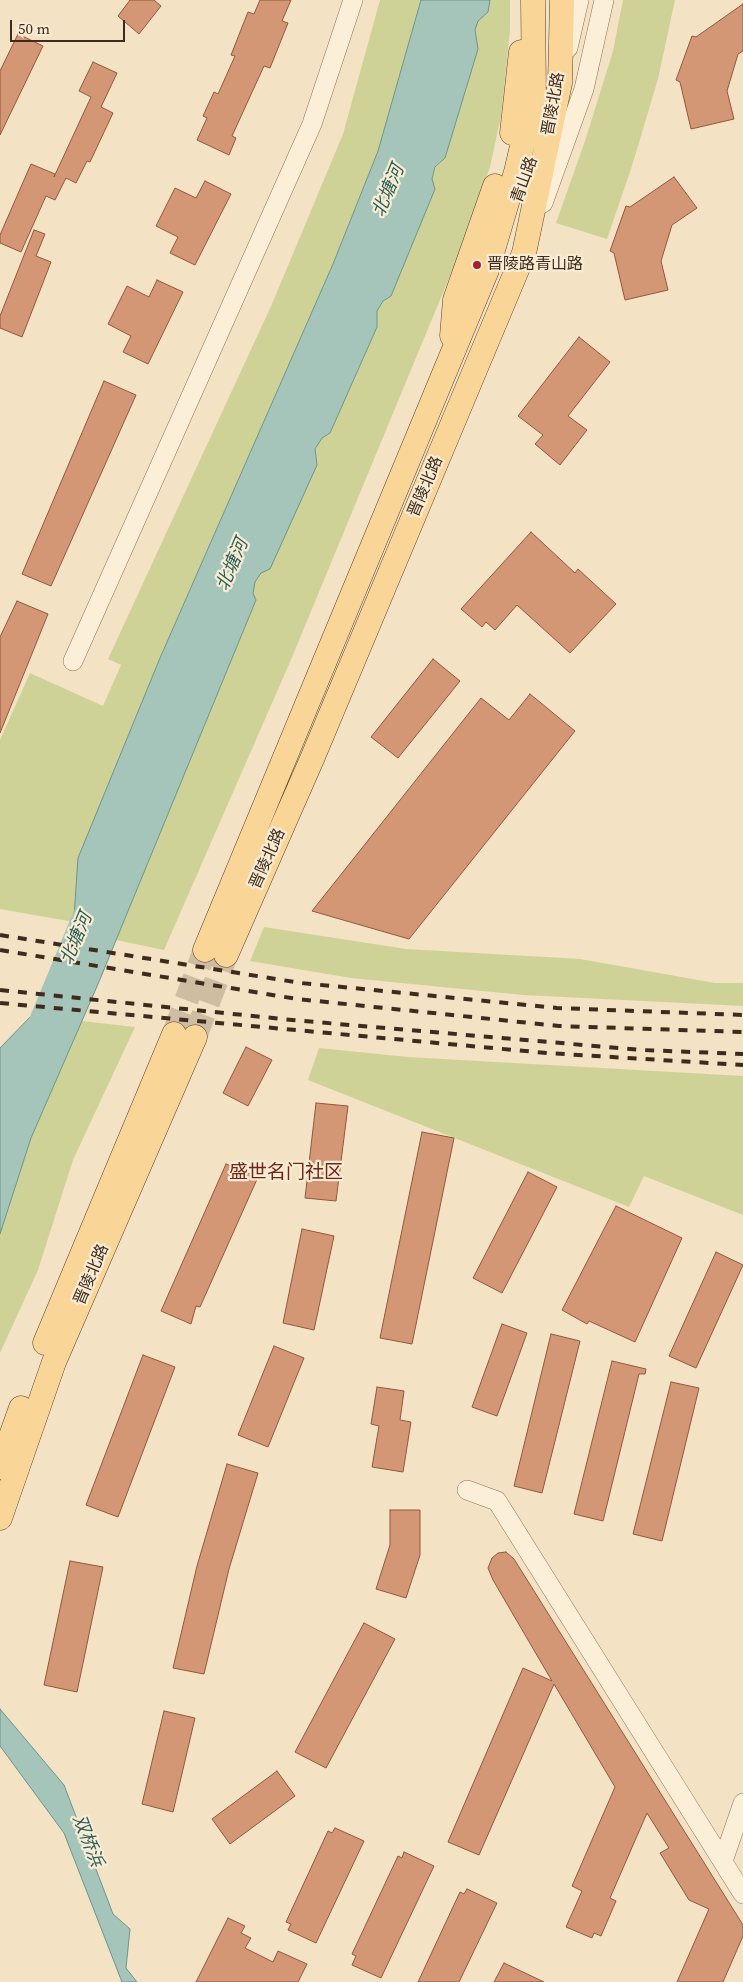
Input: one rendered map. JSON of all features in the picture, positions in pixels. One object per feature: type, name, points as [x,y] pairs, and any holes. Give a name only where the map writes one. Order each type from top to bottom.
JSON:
[{"type":"main road","points":[[450,359],[456,300],[512,137],[522,43],[520,0]]},
{"type":"main road","name":"晋陵北路","points":[[533,0],[534,95],[516,172],[487,270],[215,953],[312,759],[524,254],[560,82],[562,0]]},
{"type":"main road","name":"晋陵北路","points":[[0,1467],[39,1356],[185,1035],[54,1362],[0,1518]]},
{"type":"street","points":[[73,661],[312,124],[353,0]]},
{"type":"street","name":"青山路","points":[[487,270],[512,218],[560,82],[579,0]]},
{"type":"street","name":"青山路","points":[[524,254],[584,89],[604,0]]},
{"type":"street","points":[[467,1490],[497,1501],[743,1894]]},
{"type":"street","points":[[722,1861],[743,1802]]},
{"type":"green space","points":[[380,0],[421,0],[378,151],[333,264],[160,658],[79,858],[74,922],[0,909],[0,740],[30,673],[103,706],[121,665],[108,659],[272,304],[343,134]]},
{"type":"green space","points":[[490,0],[510,0],[510,30],[501,116],[490,167],[461,249],[290,662],[164,950],[116,940],[256,600],[253,593],[255,582],[317,465],[315,449],[322,438],[330,433],[377,327],[377,311],[383,301],[391,295],[435,189],[432,179],[436,167],[445,158],[478,49],[475,30],[478,21],[488,12]]},
{"type":"green space","points":[[623,0],[675,0],[658,79],[631,169],[607,239],[556,223],[585,141],[613,51]]},
{"type":"green space","points":[[264,927],[406,949],[580,959],[715,983],[743,983],[743,1006],[523,995],[351,978],[250,961]]},
{"type":"green space","points":[[82,1021],[135,1027],[73,1160],[38,1270],[0,1353],[0,1234],[31,1138]]},
{"type":"green space","points":[[319,1048],[408,1057],[743,1076],[743,1215],[644,1176],[629,1207],[308,1080]]},
{"type":"water","points":[[421,0],[490,0],[488,12],[478,21],[475,30],[478,49],[445,158],[435,167],[432,179],[435,189],[391,296],[383,301],[377,311],[377,327],[330,433],[322,438],[315,449],[317,465],[270,569],[261,573],[255,582],[253,593],[256,600],[98,984],[31,1138],[0,1234],[0,1048],[70,976],[78,858],[160,658],[333,264],[378,151]]},
{"type":"water","points":[[0,1709],[64,1785],[113,1914],[130,1929],[126,1968],[137,1982],[122,1982],[64,1833],[0,1746]]},
{"type":"building","points":[[130,0],[154,0],[161,6],[139,34],[118,16]]},
{"type":"building","points":[[260,0],[291,0],[282,21],[288,23],[270,68],[264,66],[232,136],[236,138],[229,155],[197,140],[207,118],[203,116],[214,92],[218,94],[235,56],[231,55],[248,12],[254,14]]},
{"type":"building","points":[[743,4],[743,51],[738,54],[727,91],[734,119],[691,129],[680,82],[676,80],[692,36],[696,37]]},
{"type":"building","points":[[18,34],[43,46],[0,135],[0,71]]},
{"type":"building","points":[[93,62],[117,73],[101,107],[113,113],[90,162],[87,161],[76,183],[66,178],[55,200],[46,196],[21,252],[0,243],[0,235],[31,164],[55,174],[54,177],[91,97],[79,91]]},
{"type":"building","points":[[674,177],[697,208],[672,225],[661,261],[668,290],[625,300],[614,253],[610,251],[626,206],[630,207]]},
{"type":"building","points":[[205,181],[231,194],[195,265],[170,253],[178,237],[156,226],[175,188],[196,198]]},
{"type":"building","points":[[34,230],[45,234],[36,256],[51,262],[22,337],[0,328],[0,316]]},
{"type":"building","points":[[157,280],[183,292],[148,364],[123,352],[131,336],[108,324],[127,286],[149,297]]},
{"type":"building","points":[[579,337],[610,362],[568,416],[587,430],[560,465],[535,444],[543,435],[518,416]]},
{"type":"building","points":[[104,381],[136,395],[51,586],[22,574]]},
{"type":"building","points":[[531,532],[575,573],[578,569],[616,604],[570,653],[517,605],[495,630],[486,622],[482,627],[461,609]]},
{"type":"building","points":[[17,601],[48,614],[0,733],[0,637]]},
{"type":"building","points":[[433,659],[460,681],[398,758],[371,737]]},
{"type":"building","points":[[530,694],[575,731],[409,939],[312,911],[481,698],[509,720]]},
{"type":"building","points":[[246,1047],[272,1060],[248,1106],[223,1093]]},
{"type":"building","points":[[316,1103],[348,1106],[336,1201],[305,1198]]},
{"type":"building","points":[[422,1132],[454,1138],[412,1344],[380,1338]]},
{"type":"building","points":[[226,1164],[258,1177],[200,1307],[196,1306],[191,1324],[161,1311]]},
{"type":"building","points":[[528,1172],[557,1187],[502,1293],[473,1278]]},
{"type":"building","points":[[616,1206],[682,1238],[635,1342],[589,1321],[587,1324],[562,1310]]},
{"type":"building","points":[[302,1229],[334,1236],[314,1330],[283,1323]]},
{"type":"building","points":[[716,1252],[743,1265],[696,1368],[669,1356]]},
{"type":"building","points":[[502,1324],[527,1333],[497,1416],[472,1407]]},
{"type":"building","points":[[551,1334],[580,1341],[542,1493],[514,1486]]},
{"type":"building","points":[[274,1346],[304,1358],[268,1447],[238,1435]]},
{"type":"building","points":[[143,1355],[175,1367],[118,1517],[86,1505]]},
{"type":"building","points":[[612,1361],[646,1369],[645,1374],[639,1374],[603,1521],[574,1514]]},
{"type":"building","points":[[671,1382],[699,1388],[662,1541],[633,1534]]},
{"type":"building","points":[[377,1387],[404,1391],[400,1420],[411,1422],[403,1472],[372,1467],[379,1426],[371,1424]]},
{"type":"building","points":[[227,1464],[258,1473],[229,1569],[204,1674],[173,1668],[197,1566]]},
{"type":"building","points":[[390,1510],[420,1510],[420,1555],[406,1598],[376,1589],[390,1545]]},
{"type":"building","points":[[506,1552],[514,1559],[743,1925],[743,1936],[723,1982],[677,1982],[709,1909],[689,1900],[660,1853],[669,1848],[647,1813],[610,1898],[616,1901],[601,1936],[594,1933],[592,1938],[566,1927],[582,1891],[572,1886],[615,1787],[554,1684],[479,1855],[448,1842],[523,1668],[552,1681],[493,1580],[488,1568],[492,1558],[498,1553]]},
{"type":"building","points":[[70,1561],[103,1567],[77,1692],[44,1685]]},
{"type":"building","points":[[364,1623],[395,1639],[326,1768],[295,1752]]},
{"type":"building","points":[[164,1711],[195,1718],[173,1812],[142,1804]]},
{"type":"building","points":[[277,1771],[295,1796],[230,1844],[212,1819]]},
{"type":"building","points":[[335,1828],[364,1841],[316,1943],[288,1930],[291,1924],[286,1922],[328,1831],[332,1833]]},
{"type":"building","points":[[404,1852],[434,1866],[381,1978],[352,1965],[356,1956],[352,1954],[398,1856],[402,1858]]},
{"type":"building","points":[[467,1889],[497,1903],[459,1982],[418,1982],[460,1892],[464,1894]]},
{"type":"building","points":[[228,1918],[245,1926],[241,1933],[251,1938],[245,1948],[273,1962],[278,1951],[307,1964],[298,1982],[196,1982]]},
{"type":"building","points":[[504,1963],[544,1982],[494,1982]]},
{"type":"waterway","name":"北塘河","points":[[42,1024],[86,918]]},
{"type":"tunnel","points":[[174,1034],[205,950]]},
{"type":"tunnel","points":[[195,1037],[226,955]]},
{"type":"railway","points":[[0,935],[301,983],[557,1008],[743,1015]]},
{"type":"railway","points":[[0,950],[297,999],[559,1026],[743,1032]]},
{"type":"railway","points":[[0,990],[292,1020],[642,1050],[743,1054]]},
{"type":"railway","points":[[0,1003],[547,1053],[743,1065]]},
{"type":"place","name":"晋陵路青山路","points":[[477,265]]},
{"type":"district","name":"盛世名门社区","points":[[286,1173]]},
{"type":"water label","name":"双桥浜","points":[[87,1841]]}]
